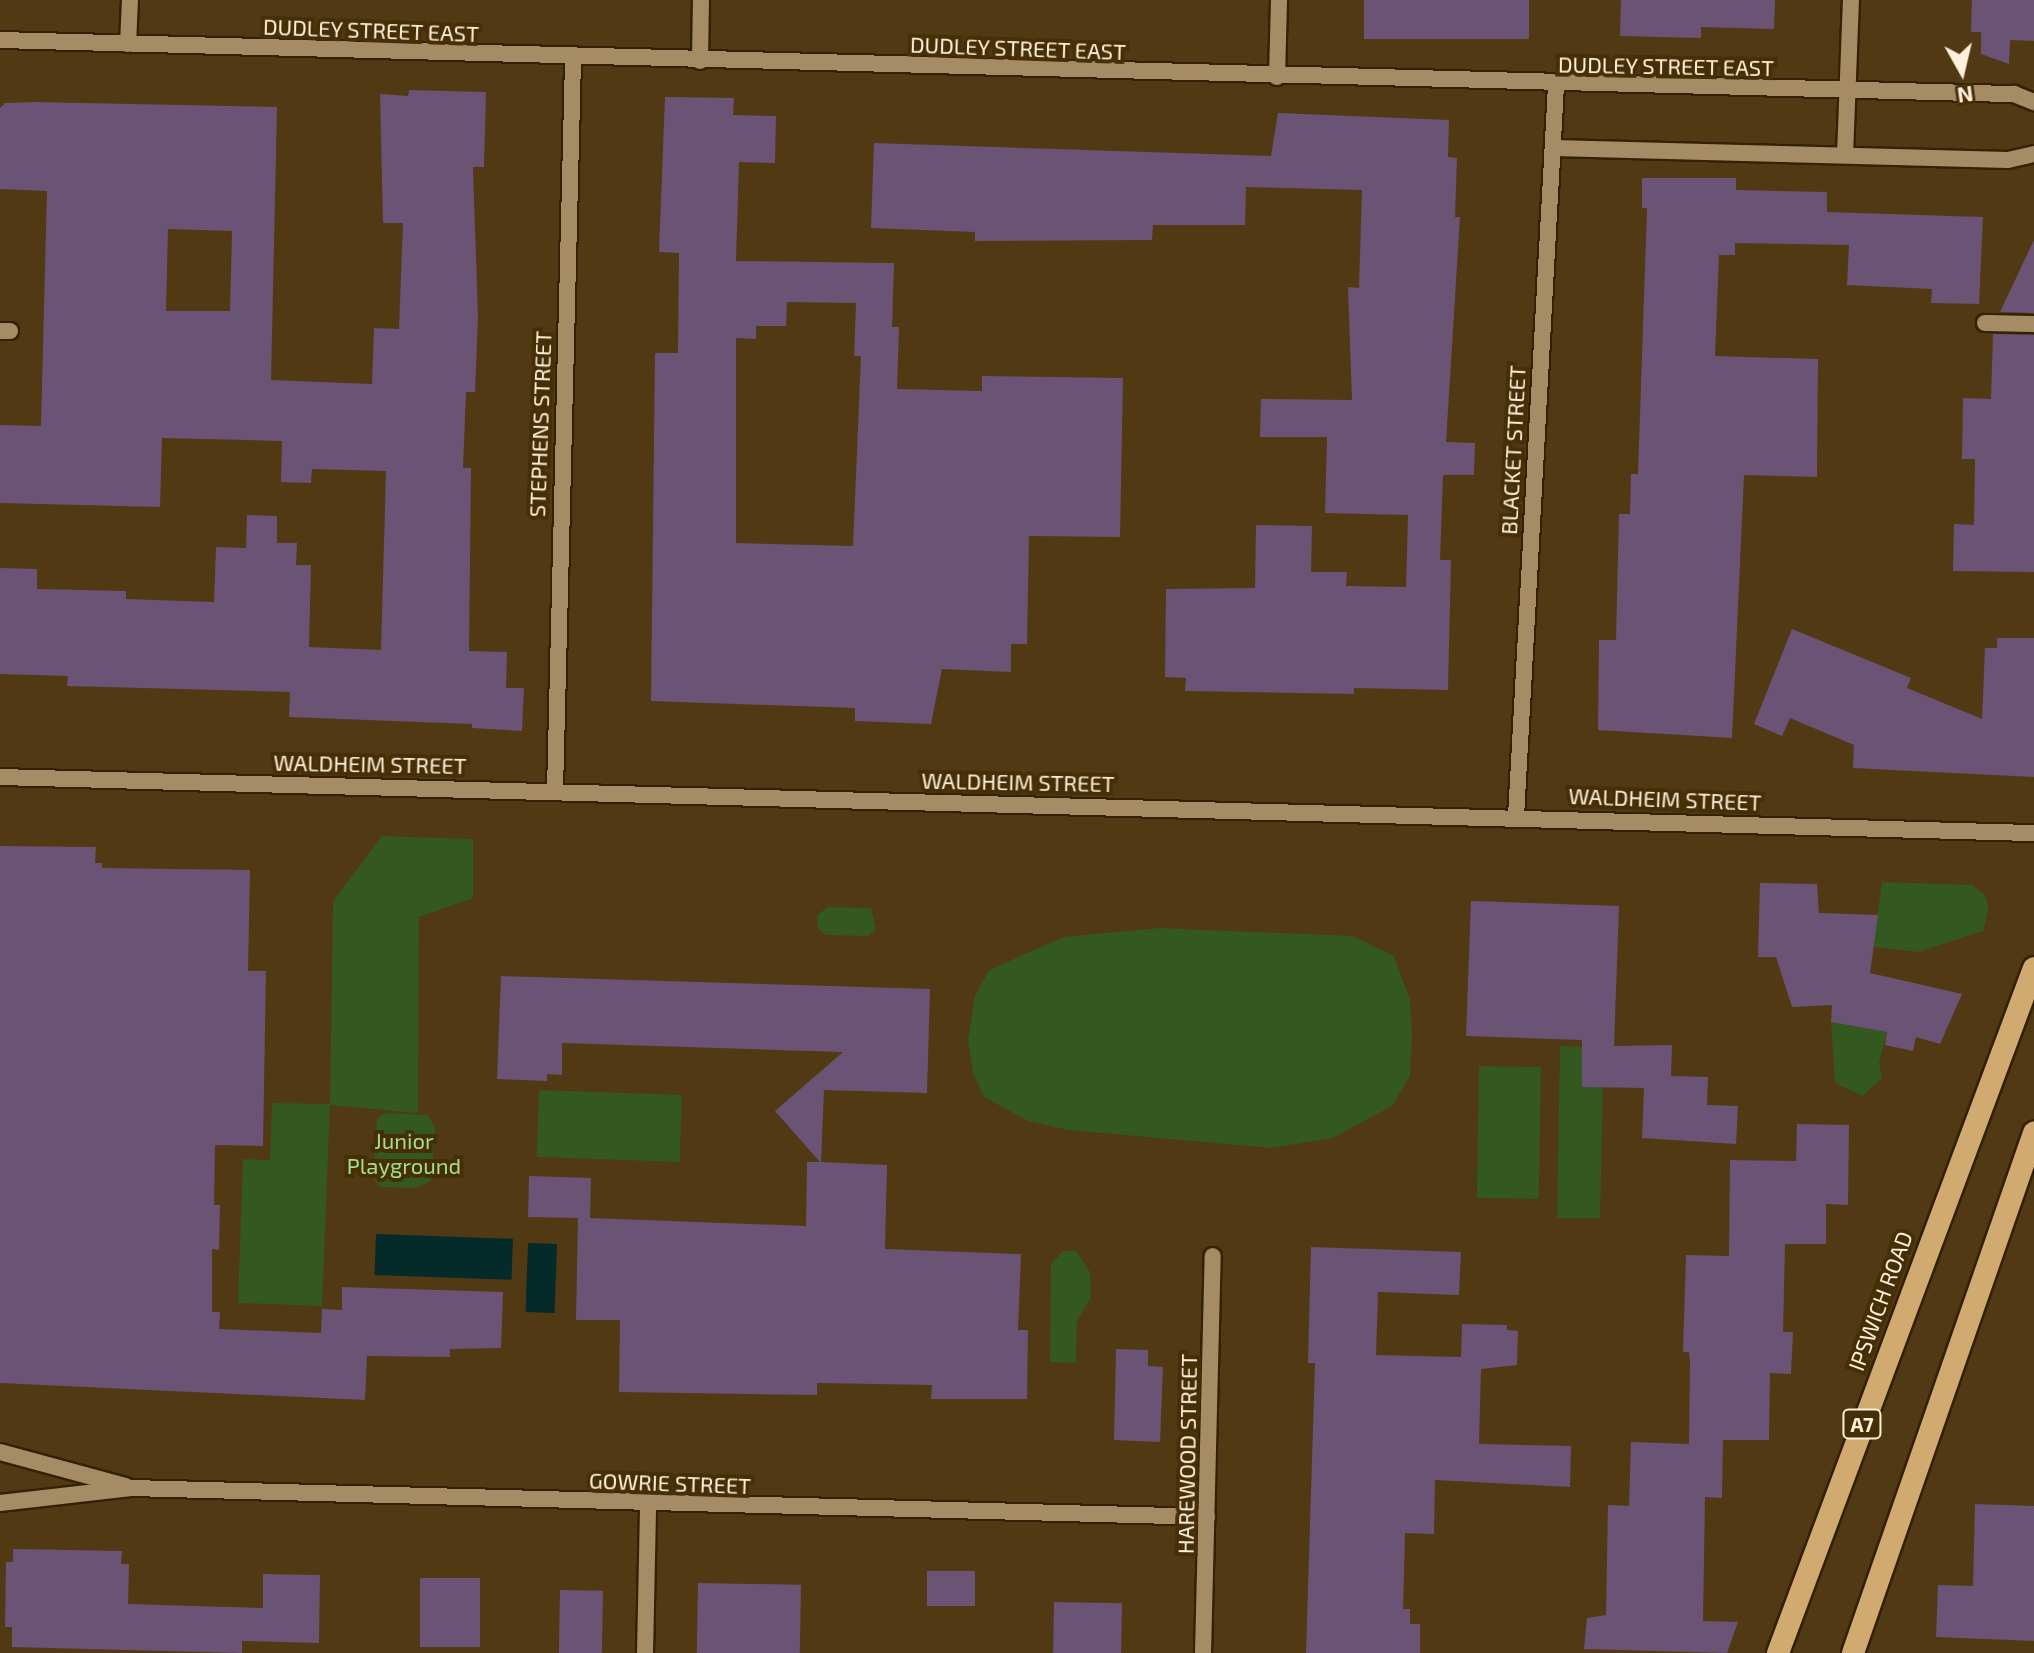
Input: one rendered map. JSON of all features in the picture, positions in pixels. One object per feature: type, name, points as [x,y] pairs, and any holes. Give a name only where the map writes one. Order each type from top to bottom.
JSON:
[{"type":"highway","name":"IPSWICH ROAD","points":[[1778,1653],[2034,968]]},
{"type":"highway","points":[[1853,1653],[2034,1133]]},
{"type":"street","points":[[128,44],[130,0]]},
{"type":"street","points":[[700,61],[701,0]]},
{"type":"street","points":[[1277,77],[1279,0]]},
{"type":"street","points":[[1845,155],[1851,0]]},
{"type":"street","name":"DUDLEY STREET EAST","points":[[0,40],[1556,85],[2014,94],[2034,102]]},
{"type":"street","name":"STEPHENS STREET","points":[[555,791],[573,58]]},
{"type":"street","name":"BLACKET STREET","points":[[1516,817],[1556,85]]},
{"type":"street","points":[[1554,148],[2008,160],[2034,154]]},
{"type":"street","points":[[1985,323],[2034,324]]},
{"type":"street","name":"WALDHEIM STREET","points":[[0,777],[2034,833]]},
{"type":"street","name":"HAREWOOD STREET","points":[[1203,1653],[1213,1256]]},
{"type":"street","name":"GOWRIE STREET","points":[[0,1452],[131,1488]]},
{"type":"street","name":"GOWRIE STREET","points":[[0,1503],[131,1488],[648,1505],[1207,1517]]},
{"type":"street","points":[[645,1653],[648,1505]]},
{"type":"green space","points":[[382,836],[473,839],[473,898],[419,917],[418,1113],[330,1105],[322,1306],[238,1303],[243,1159],[270,1160],[272,1103],[330,1104],[333,901]]},
{"type":"green space","points":[[1882,882],[1972,885],[1984,894],[1989,908],[1983,931],[1918,952],[1873,947]]},
{"type":"green space","points":[[827,907],[871,908],[876,929],[869,936],[826,935],[818,928],[817,916]]},
{"type":"green space","points":[[1159,928],[1353,936],[1394,956],[1410,1000],[1412,1035],[1410,1076],[1392,1106],[1333,1138],[1271,1148],[1068,1130],[1028,1121],[984,1097],[973,1073],[968,1040],[975,996],[989,970],[1064,937]]},
{"type":"green space","points":[[1831,1022],[1887,1032],[1879,1063],[1882,1078],[1862,1096],[1835,1083]]},
{"type":"green space","points":[[1560,1046],[1582,1047],[1582,1087],[1603,1087],[1600,1218],[1557,1218]]},
{"type":"green space","points":[[1479,1066],[1541,1067],[1539,1199],[1477,1198]]},
{"type":"green space","points":[[539,1090],[682,1095],[680,1162],[537,1157]]},
{"type":"green space","name":"Junior Playground","points":[[386,1113],[428,1115],[435,1128],[431,1181],[416,1188],[380,1187],[373,1177],[377,1118]]},
{"type":"green space","points":[[1063,1251],[1076,1251],[1090,1272],[1091,1297],[1077,1321],[1076,1363],[1050,1362],[1051,1264]]},
{"type":"water","points":[[376,1234],[513,1239],[511,1280],[375,1275]]},
{"type":"water","points":[[528,1243],[557,1244],[555,1313],[526,1312]]},
{"type":"building","points":[[1364,0],[1529,0],[1529,39],[1364,39]]},
{"type":"building","points":[[1621,0],[1775,0],[1774,29],[1701,27],[1701,38],[1620,36]]},
{"type":"building","points":[[1972,0],[2034,0],[2034,41],[2010,40],[2009,64],[1981,54],[1981,32],[1971,32]]},
{"type":"building","points":[[409,90],[486,92],[484,167],[473,167],[478,318],[475,392],[466,392],[463,468],[471,468],[469,651],[507,652],[506,688],[524,688],[522,731],[472,728],[472,724],[289,717],[290,692],[67,686],[68,676],[0,674],[0,568],[37,569],[37,589],[126,591],[126,599],[214,602],[216,547],[246,548],[247,515],[277,516],[277,543],[297,543],[296,565],[311,565],[309,647],[381,650],[386,471],[312,469],[311,483],[281,482],[282,441],[162,438],[160,507],[0,503],[0,425],[41,426],[47,191],[0,189],[0,108],[5,103],[34,102],[277,107],[271,380],[372,384],[374,328],[399,329],[403,223],[383,223],[380,94],[408,96]],"holes":[[[168,229],[232,231],[230,311],[166,311]]]},
{"type":"building","points":[[665,97],[734,98],[733,115],[776,116],[775,163],[739,162],[736,261],[894,263],[892,327],[899,327],[897,389],[982,391],[982,376],[1123,378],[1120,537],[1029,536],[1027,644],[1011,644],[1011,672],[942,669],[931,724],[855,721],[855,708],[651,701],[655,353],[678,353],[679,253],[659,252]],"holes":[[[787,302],[856,303],[854,356],[861,356],[853,546],[736,543],[736,338],[756,339],[756,326],[786,326]]]},
{"type":"building","points":[[1278,113],[1449,120],[1448,157],[1457,158],[1455,217],[1460,217],[1446,442],[1475,443],[1474,475],[1443,475],[1440,560],[1451,560],[1448,690],[1354,688],[1354,694],[1185,691],[1186,678],[1165,677],[1166,589],[1255,588],[1256,525],[1312,526],[1311,572],[1347,572],[1346,586],[1406,587],[1408,515],[1325,513],[1327,437],[1260,437],[1261,399],[1352,400],[1348,287],[1359,288],[1362,190],[1246,187],[1245,225],[1153,225],[1152,240],[975,241],[975,232],[871,228],[874,143],[1271,156]]},
{"type":"building","points":[[1642,178],[1736,178],[1736,190],[1827,192],[1827,212],[1983,217],[1979,304],[1931,303],[1932,289],[1847,285],[1849,245],[1735,243],[1735,255],[1719,255],[1715,356],[1818,359],[1817,477],[1744,475],[1732,738],[1598,730],[1599,640],[1616,640],[1619,514],[1630,514],[1631,474],[1638,474],[1647,208],[1642,208]]},
{"type":"building","points":[[2034,240],[2034,313],[2000,312]]},
{"type":"building","points":[[1993,334],[2034,335],[2034,572],[1953,571],[1954,524],[1974,525],[1975,459],[1962,459],[1963,398],[1991,399]]},
{"type":"building","points":[[1792,629],[1911,678],[1907,688],[1982,719],[1985,648],[1997,648],[1997,638],[2034,638],[2034,777],[1853,768],[1854,745],[1790,718],[1782,736],[1754,724]]},
{"type":"building","points":[[0,846],[96,847],[95,863],[102,863],[102,868],[250,870],[248,971],[266,971],[263,1146],[215,1145],[214,1205],[220,1205],[219,1250],[212,1249],[212,1312],[220,1312],[219,1329],[321,1333],[322,1309],[342,1310],[342,1287],[503,1292],[501,1348],[450,1349],[450,1357],[367,1356],[365,1400],[0,1383]]},
{"type":"building","points":[[1760,883],[1817,884],[1819,913],[1878,915],[1870,973],[1962,994],[1940,1044],[1916,1037],[1913,1051],[1885,1045],[1887,1032],[1831,1022],[1832,1005],[1792,1007],[1776,957],[1758,957]]},
{"type":"building","points":[[1471,901],[1619,906],[1614,1046],[1672,1045],[1671,1076],[1708,1077],[1707,1105],[1738,1106],[1736,1144],[1642,1138],[1644,1088],[1582,1087],[1582,1040],[1466,1036]]},
{"type":"building","points":[[501,976],[930,989],[927,1093],[824,1090],[821,1162],[887,1165],[885,1249],[1021,1254],[1018,1330],[1028,1330],[1027,1399],[931,1399],[932,1385],[817,1383],[817,1395],[619,1392],[620,1320],[576,1320],[578,1218],[528,1217],[529,1176],[591,1178],[590,1218],[806,1226],[807,1162],[820,1162],[775,1111],[843,1052],[562,1043],[562,1075],[547,1074],[547,1081],[497,1079]]},
{"type":"building","points":[[1797,1124],[1849,1125],[1848,1205],[1826,1204],[1826,1244],[1785,1244],[1783,1332],[1793,1332],[1791,1374],[1770,1373],[1769,1440],[1723,1440],[1722,1498],[1705,1497],[1703,1621],[1738,1622],[1727,1653],[1584,1649],[1587,1618],[1606,1615],[1608,1505],[1629,1506],[1631,1442],[1689,1444],[1690,1363],[1689,1352],[1683,1352],[1686,1255],[1729,1256],[1730,1160],[1796,1161]]},
{"type":"building","points":[[1311,1247],[1461,1252],[1459,1295],[1378,1292],[1376,1355],[1461,1357],[1462,1324],[1507,1325],[1507,1330],[1518,1331],[1517,1365],[1481,1369],[1479,1444],[1571,1446],[1570,1487],[1435,1480],[1434,1534],[1405,1533],[1403,1609],[1410,1609],[1410,1624],[1420,1624],[1420,1653],[1306,1653],[1315,1363],[1308,1363]]},
{"type":"building","points":[[1116,1349],[1148,1350],[1148,1366],[1163,1367],[1160,1442],[1114,1440]]},
{"type":"building","points":[[1975,1504],[2034,1506],[2034,1641],[1936,1637],[1938,1585],[1973,1586]]},
{"type":"building","points":[[13,1549],[122,1551],[121,1564],[129,1564],[128,1604],[263,1608],[263,1574],[320,1575],[319,1643],[242,1641],[242,1653],[12,1647],[12,1627],[5,1627],[6,1562],[13,1562]]},
{"type":"building","points":[[927,1571],[975,1571],[975,1606],[927,1606]]},
{"type":"building","points":[[420,1578],[480,1578],[480,1647],[420,1647]]},
{"type":"building","points":[[698,1583],[801,1585],[800,1653],[697,1653]]},
{"type":"building","points":[[560,1590],[603,1591],[602,1653],[559,1653]]},
{"type":"building","points":[[1054,1602],[1122,1603],[1121,1653],[1053,1653]]}]
